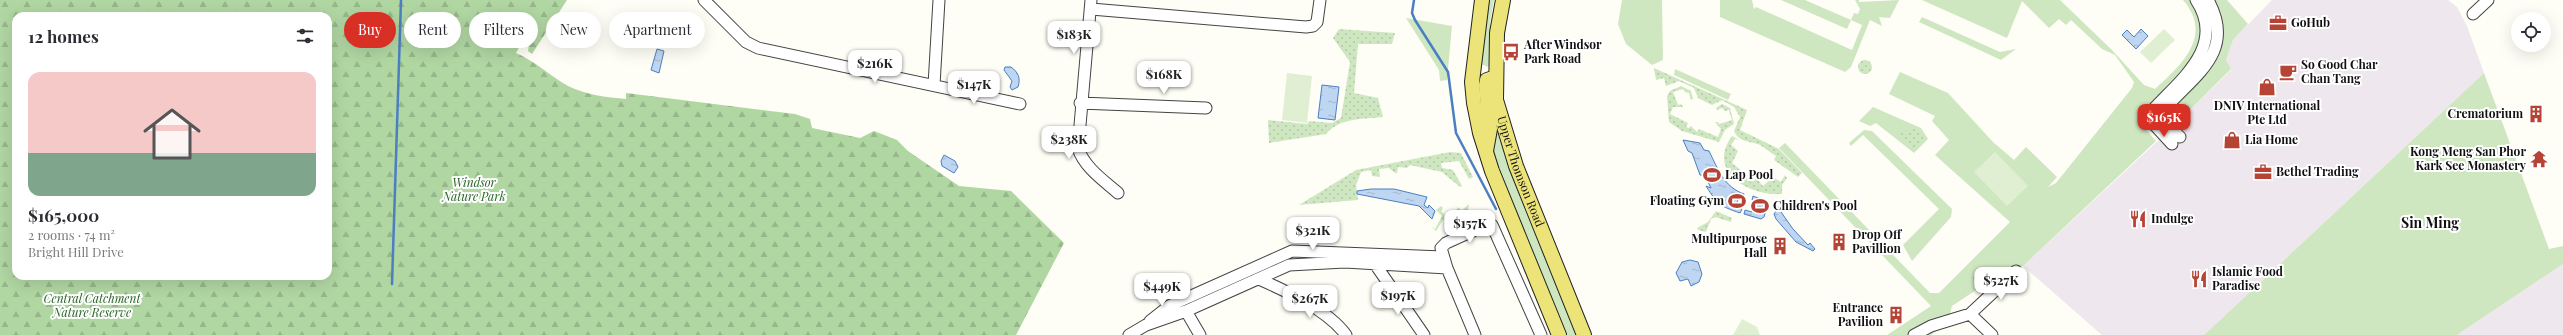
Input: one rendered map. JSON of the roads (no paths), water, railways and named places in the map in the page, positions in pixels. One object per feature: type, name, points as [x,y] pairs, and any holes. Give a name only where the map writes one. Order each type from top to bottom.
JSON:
[{"type":"main road","name":"Upper Thomson Road","points":[[1482,0],[1473,63],[1474,103],[1480,133],[1492,170],[1559,335]]},
{"type":"main road","name":"Upper Thomson Road","points":[[1503,0],[1497,33],[1496,100],[1516,166],[1584,335]]},
{"type":"main road","points":[[1473,63],[1484,70],[1496,71]]},
{"type":"main road","points":[[1486,152],[1490,129],[1486,85],[1487,80],[1496,71]]},
{"type":"street","points":[[704,0],[752,46],[1020,104]]},
{"type":"street","points":[[934,85],[939,0]]},
{"type":"street","points":[[1118,193],[1081,158],[1078,148],[1080,103],[1091,5],[1306,27],[1312,26],[1317,22],[1320,0]]},
{"type":"street","points":[[2196,0],[2203,14],[2206,29],[2198,65],[2203,68],[2207,66]]},
{"type":"street","points":[[2201,56],[2188,73],[2149,114],[2150,120],[2176,141],[2159,116],[2207,66],[2213,55],[2216,30],[2215,16],[2208,0]]},
{"type":"street","points":[[2473,14],[2488,0]]},
{"type":"street","points":[[1080,103],[1206,108]]},
{"type":"street","points":[[1475,335],[1447,268],[1441,248],[1443,245],[1486,224],[1492,224],[1541,335]]},
{"type":"street","points":[[1129,335],[1146,325],[1169,306],[1292,251],[1443,257]]},
{"type":"street","points":[[1146,325],[1186,311],[1300,262],[1345,262],[1447,268]]},
{"type":"street","points":[[1375,264],[1424,335]]},
{"type":"street","points":[[1914,335],[1931,326],[1970,314],[2016,271]]},
{"type":"street","points":[[1258,279],[1285,290],[1314,308],[1346,335]]},
{"type":"street","points":[[1186,311],[1200,335]]},
{"type":"street","points":[[1970,314],[1992,335]]},
{"type":"water","points":[[2141,29],[2148,36],[2136,49],[2122,35],[2127,30],[2134,37]]},
{"type":"water","points":[[657,49],[664,51],[659,73],[651,70]]},
{"type":"water","points":[[1005,67],[1011,67],[1018,76],[1018,87],[1012,90],[1010,87],[1012,81],[1004,70]]},
{"type":"water","points":[[1322,85],[1339,87],[1335,120],[1318,118]]},
{"type":"water","name":"Lap Pool","points":[[1683,140],[1700,143],[1704,150],[1709,151],[1722,177],[1731,187],[1744,194],[1743,197],[1739,196],[1736,207],[1742,209],[1740,213],[1720,204],[1717,201],[1706,186],[1711,188],[1705,176],[1700,175],[1692,153],[1688,151]]},
{"type":"water","points":[[944,155],[955,161],[958,167],[954,173],[942,166],[941,161]]},
{"type":"water","points":[[1371,189],[1394,189],[1427,197],[1424,205],[1428,208],[1429,205],[1435,211],[1432,219],[1419,206],[1357,194],[1357,191]]},
{"type":"water","name":"Children's Pool","points":[[1753,196],[1768,202],[1764,217],[1761,219],[1744,214],[1745,210],[1752,212],[1755,201],[1752,200]]},
{"type":"water","points":[[1781,204],[1787,207],[1781,212],[1793,229],[1808,245],[1810,243],[1815,249],[1813,251],[1796,242],[1776,219],[1774,214]]},
{"type":"water","points":[[1690,260],[1698,262],[1702,274],[1699,282],[1691,286],[1688,279],[1680,281],[1676,273],[1682,262]]},
{"type":"waterway","points":[[392,284],[401,0]]},
{"type":"waterway","points":[[1414,0],[1412,13],[1415,20],[1448,72],[1456,133],[1496,209]]},
{"type":"place","name":"GoHub","points":[[2278,23]]},
{"type":"place","name":"After Windsor Park Road","points":[[1511,52]]},
{"type":"place","name":"So Good Char Chan Tang","points":[[2288,72]]},
{"type":"place","name":"DNIV International Pte Ltd","points":[[2267,87]]},
{"type":"place","name":"Crematorium","points":[[2536,114]]},
{"type":"place","name":"Lia Home","points":[[2232,140]]},
{"type":"place","name":"Kong Meng San Phor Kark See Monastery","points":[[2539,159]]},
{"type":"place","name":"Bethel Trading","points":[[2263,172]]},
{"type":"place","name":"Lap Pool","points":[[1712,175]]},
{"type":"place","name":"Floating Gym","points":[[1737,201]]},
{"type":"place","name":"Children's Pool","points":[[1760,206]]},
{"type":"place","name":"Indulge","points":[[2138,219]]},
{"type":"place","name":"Drop Off Pavillion","points":[[1839,242]]},
{"type":"place","name":"Multipurpose Hall","points":[[1780,246]]},
{"type":"place","name":"Islamic Food Paradise","points":[[2199,279]]},
{"type":"place","name":"Entrance Pavilion","points":[[1896,315]]},
{"type":"district","name":"Sin Ming","points":[[2430,223]]},
{"type":"park label","name":"Windsor Nature Park","points":[[474,190]]},
{"type":"park label","name":"Central Catchment Nature Reserve","points":[[92,306]]}]
